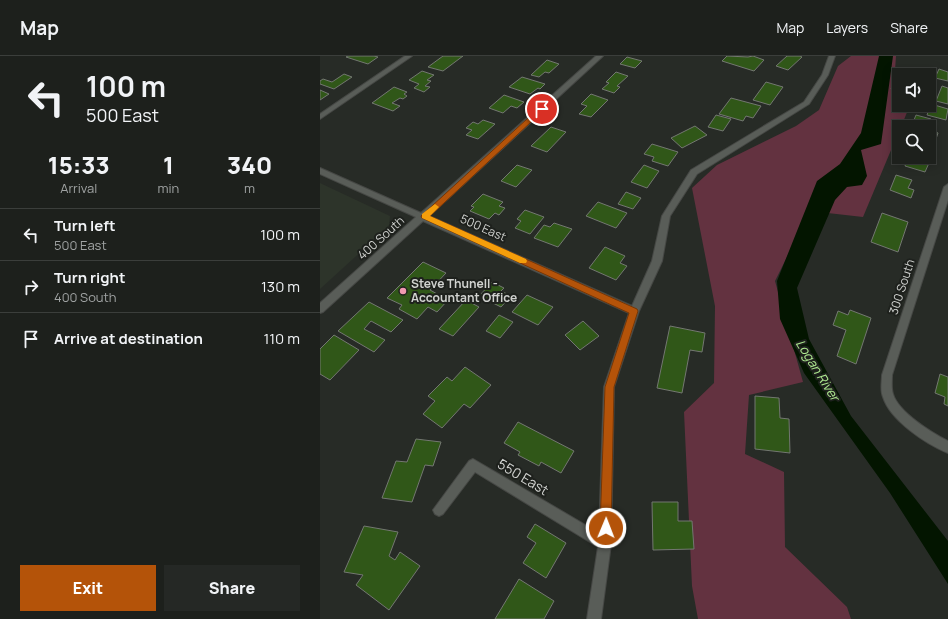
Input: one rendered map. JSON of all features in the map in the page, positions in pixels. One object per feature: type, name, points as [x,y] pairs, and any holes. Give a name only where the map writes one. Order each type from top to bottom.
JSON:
[{"type":"street","points":[[320,117],[408,56]]},
{"type":"street","name":"400 South","points":[[320,309],[600,56]]},
{"type":"street","points":[[594,619],[605,544],[609,387],[634,311],[657,261],[666,216],[694,172],[807,103],[825,75],[832,56]]},
{"type":"street","name":"500 East","points":[[320,171],[424,216],[634,311]]},
{"type":"street","name":"300 South","points":[[948,187],[887,375],[887,396],[906,420],[937,442],[948,447]]},
{"type":"street","name":"550 East","points":[[439,510],[473,465],[605,544]]},
{"type":"shaded area","points":[[851,56],[896,56],[895,68],[892,68],[892,112],[907,112],[904,120],[892,120],[892,148],[863,217],[810,211],[775,281],[803,382],[749,395],[745,454],[784,472],[785,547],[847,607],[851,619],[698,619],[692,586],[684,412],[714,383],[715,306],[692,188],[717,165],[796,126],[819,110],[838,66]]},
{"type":"shaded area","points":[[320,183],[390,216],[389,226],[320,289]]},
{"type":"water","name":"Logan River","points":[[879,56],[893,56],[881,144],[861,150],[867,176],[862,185],[847,187],[835,200],[797,288],[809,339],[851,416],[948,541],[948,584],[890,493],[804,373],[780,319],[777,281],[817,181],[840,164],[861,133]]},
{"type":"building","points":[[443,56],[463,56],[443,71],[428,67]]},
{"type":"building","points":[[727,56],[753,56],[764,60],[754,71],[722,61]]},
{"type":"building","points":[[787,56],[802,57],[788,70],[776,66]]},
{"type":"building","points":[[346,57],[378,57],[368,64]]},
{"type":"building","points":[[627,57],[642,61],[635,68],[620,64]]},
{"type":"building","points":[[547,60],[559,64],[549,73],[545,72],[539,77],[531,75]]},
{"type":"building","points":[[939,69],[948,72],[948,81],[936,78]]},
{"type":"building","points":[[422,71],[434,75],[427,80],[431,81],[425,86],[430,87],[424,92],[414,88],[419,84],[409,80]]},
{"type":"building","points":[[616,72],[628,76],[617,86],[620,87],[614,93],[602,89],[609,83],[606,82]]},
{"type":"building","points":[[344,74],[352,77],[334,89],[320,84],[320,81],[323,79],[332,82]]},
{"type":"building","points":[[522,77],[545,84],[540,89],[538,88],[530,94],[509,87]]},
{"type":"building","points":[[766,82],[783,87],[770,105],[753,100]]},
{"type":"building","points":[[942,86],[948,88],[948,104],[936,101]]},
{"type":"building","points":[[394,87],[407,92],[404,94],[407,96],[403,99],[400,98],[392,103],[400,106],[393,111],[372,103]]},
{"type":"building","points":[[320,90],[329,94],[320,100]]},
{"type":"building","points":[[591,94],[608,100],[591,117],[579,114],[587,106],[581,104]]},
{"type":"building","points":[[504,95],[524,102],[517,108],[511,106],[503,113],[489,108]]},
{"type":"building","points":[[731,98],[761,106],[753,118],[746,116],[743,121],[719,114]]},
{"type":"building","points":[[936,105],[948,109],[946,120],[927,115],[928,112],[936,112]]},
{"type":"building","points":[[716,115],[731,119],[723,131],[708,127]]},
{"type":"building","points":[[916,115],[931,119],[930,120],[914,120]]},
{"type":"building","points":[[483,120],[495,124],[478,139],[466,135],[472,130],[466,128],[473,122],[478,124]]},
{"type":"building","points":[[695,126],[707,135],[682,148],[671,138]]},
{"type":"building","points":[[551,127],[566,132],[547,152],[531,146]]},
{"type":"building","points":[[652,144],[678,152],[668,166],[652,161],[654,157],[644,154]]},
{"type":"building","points":[[906,164],[929,164],[925,172],[905,166]]},
{"type":"building","points":[[517,165],[532,170],[516,187],[501,181]]},
{"type":"building","points":[[644,165],[659,171],[647,188],[631,182]]},
{"type":"building","points":[[896,175],[912,180],[908,188],[914,190],[911,198],[890,190]]},
{"type":"building","points":[[626,192],[641,198],[633,209],[618,204]]},
{"type":"building","points":[[483,194],[503,202],[499,206],[505,208],[499,215],[495,213],[489,219],[470,211],[474,207],[471,206]]},
{"type":"building","points":[[598,202],[627,213],[616,228],[586,216]]},
{"type":"building","points":[[525,210],[544,217],[530,234],[515,228],[521,221],[517,219]]},
{"type":"building","points":[[882,213],[908,222],[898,252],[871,242]]},
{"type":"building","points":[[554,223],[572,229],[558,247],[534,238],[544,225],[550,227]]},
{"type":"building","points":[[605,247],[625,256],[620,263],[627,266],[616,280],[589,268]]},
{"type":"building","points":[[423,262],[446,273],[430,290],[448,300],[437,312],[428,307],[417,319],[399,309],[402,305],[387,298]]},
{"type":"building","points":[[492,282],[504,288],[501,291],[511,296],[501,307],[479,296]]},
{"type":"building","points":[[527,295],[553,307],[538,325],[512,312]]},
{"type":"building","points":[[466,300],[479,307],[453,336],[439,329]]},
{"type":"building","points":[[369,302],[403,320],[391,332],[371,321],[364,329],[385,340],[374,352],[338,331]]},
{"type":"building","points":[[850,310],[871,318],[856,364],[837,356],[846,330],[833,325],[838,311],[848,315]]},
{"type":"building","points":[[499,315],[513,322],[500,338],[486,331]]},
{"type":"building","points":[[583,321],[599,336],[580,350],[565,335]]},
{"type":"building","points":[[670,326],[705,333],[702,352],[690,350],[682,393],[657,388]]},
{"type":"building","points":[[334,335],[359,350],[330,380],[320,374],[320,349]]},
{"type":"building","points":[[465,367],[491,385],[470,408],[464,404],[442,428],[423,414],[435,401],[428,396],[447,377],[452,381]]},
{"type":"building","points":[[940,374],[948,377],[948,406],[944,404],[945,397],[935,393]]},
{"type":"building","points":[[755,396],[779,398],[780,418],[789,419],[790,453],[755,449]]},
{"type":"building","points":[[518,422],[574,451],[561,473],[541,462],[539,466],[518,455],[520,452],[504,443]]},
{"type":"building","points":[[416,439],[441,442],[433,466],[425,465],[412,502],[382,498],[396,461],[407,462]]},
{"type":"building","points":[[652,502],[678,502],[678,521],[692,521],[694,549],[653,550]]},
{"type":"building","points":[[535,524],[566,543],[546,578],[523,563],[536,543],[527,537]]},
{"type":"building","points":[[364,526],[398,532],[389,556],[395,560],[400,552],[420,566],[389,610],[356,585],[363,575],[344,572]]},
{"type":"building","points":[[519,579],[554,601],[544,619],[495,619]]},
{"type":"slow traffic","points":[[435,207],[424,216],[523,261]]},
{"type":"place","name":"Steve Thunell - Accountant Office","points":[[403,291]]},
{"type":"route","points":[[542,109],[424,216],[634,311],[609,387],[606,528]]}]
